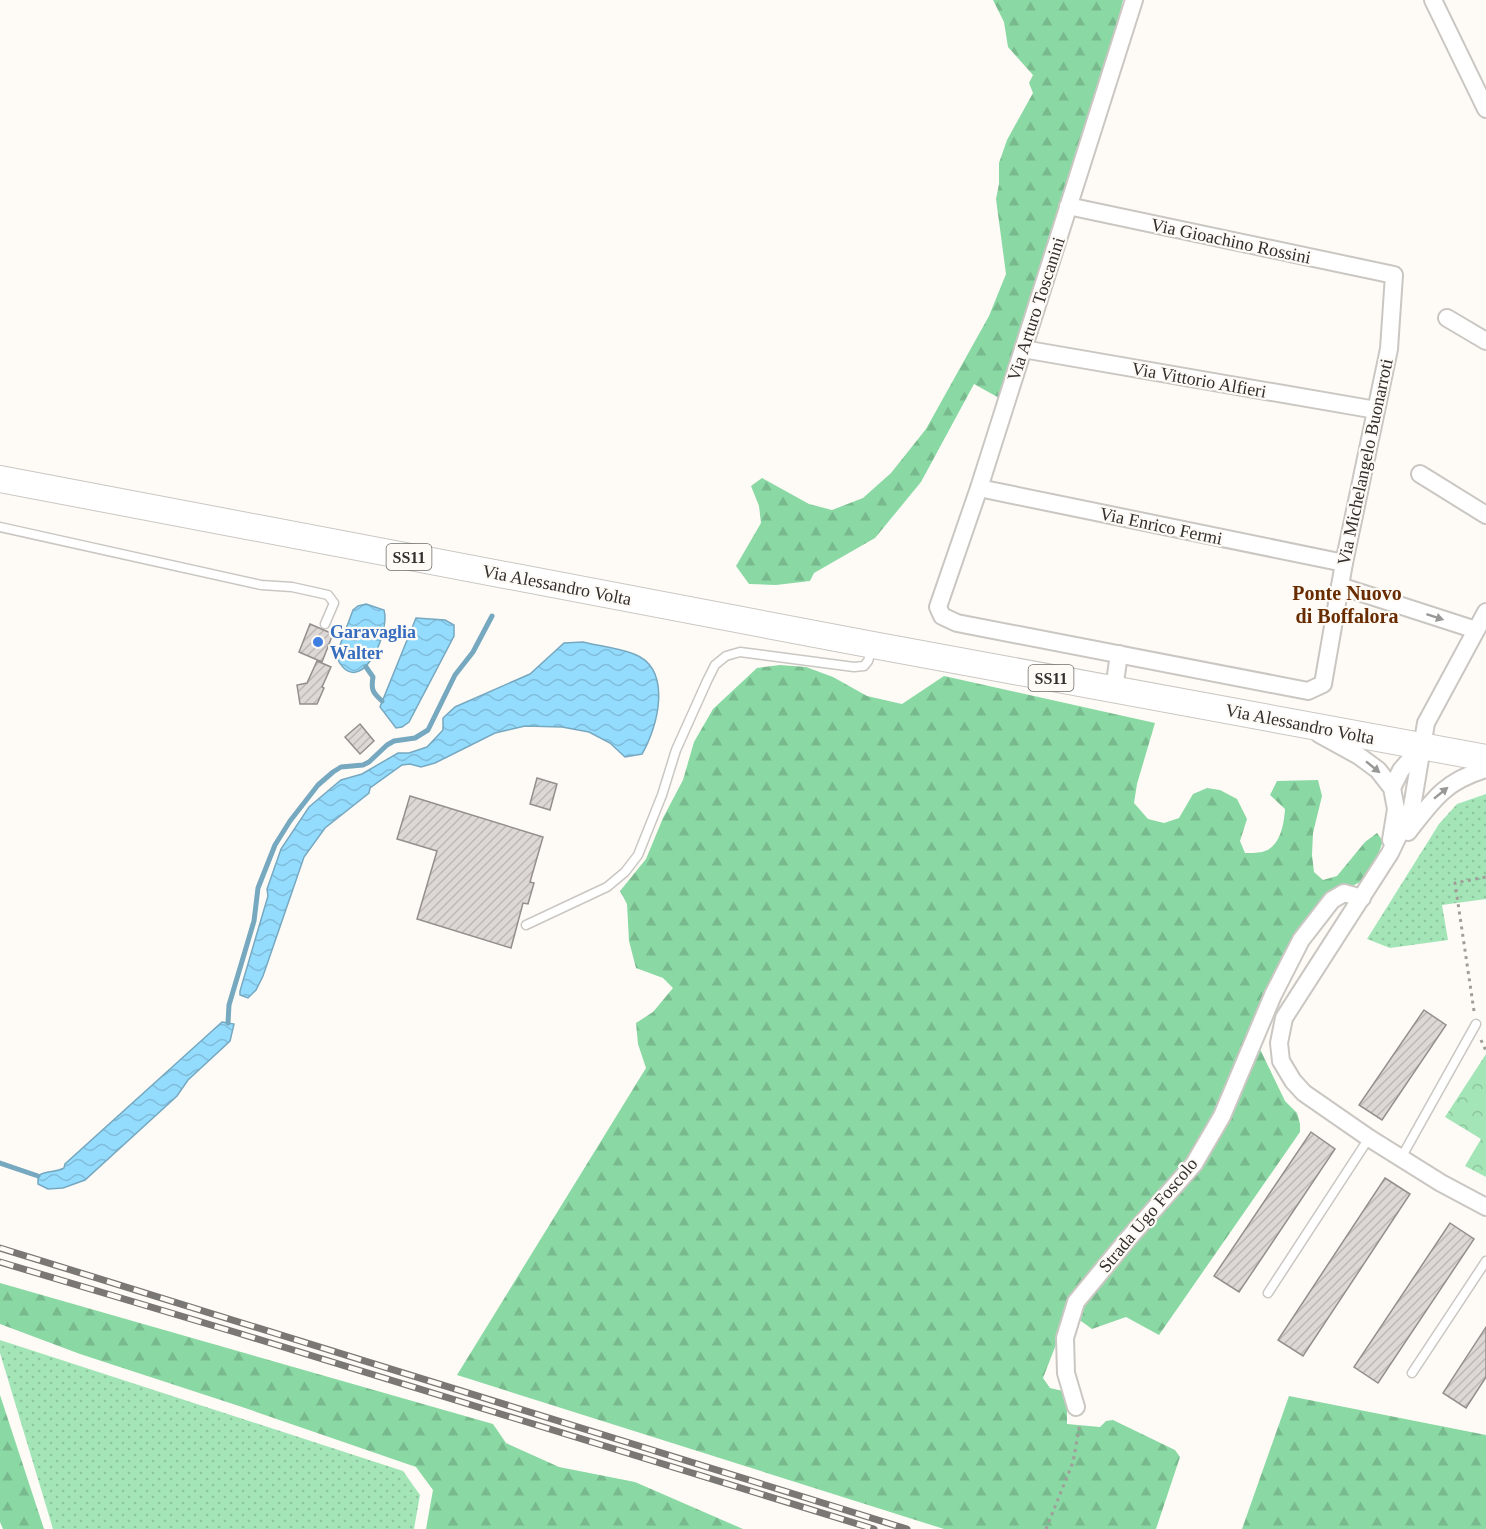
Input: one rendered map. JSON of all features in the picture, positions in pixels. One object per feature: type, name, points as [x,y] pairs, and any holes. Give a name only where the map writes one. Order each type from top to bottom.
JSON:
[{"type":"main road","name":"Via Alessandro Volta","points":[[0,479],[873,645],[1486,758]]},
{"type":"street","name":"Via Arturo Toscanini","points":[[942,616],[938,607],[941,596],[979,488],[1134,0]]},
{"type":"street","points":[[1433,0],[1468,77],[1486,109]]},
{"type":"street","name":"Via Gioachino Rossini","points":[[1068,206],[1394,275]]},
{"type":"street","name":"Via Michelangelo Buonarroti","points":[[1323,684],[1344,563],[1389,350],[1394,275]]},
{"type":"street","points":[[1447,318],[1486,341]]},
{"type":"street","name":"Via Vittorio Alfieri","points":[[1023,349],[1376,410]]},
{"type":"street","points":[[1420,474],[1486,515]]},
{"type":"street","name":"Via Enrico Fermi","points":[[979,488],[1344,563]]},
{"type":"street","points":[[1340,586],[1483,620],[1426,723],[1412,807],[1390,853]]},
{"type":"street","name":"Via Alessandro Volta","points":[[942,616],[957,623],[1308,691],[1323,684]]},
{"type":"street","points":[[1114,689],[1119,654]]},
{"type":"street","points":[[1284,720],[1327,737],[1378,770],[1392,788],[1396,809],[1390,853]]},
{"type":"street","points":[[1392,788],[1401,770],[1422,747]]},
{"type":"street","points":[[1486,769],[1453,783],[1431,800],[1390,853],[1284,1018],[1279,1043],[1281,1061],[1293,1081],[1304,1093],[1369,1138],[1486,1207]]},
{"type":"street","name":"Strada Ugo Foscolo","points":[[1076,1407],[1066,1373],[1065,1338],[1076,1302],[1127,1239],[1194,1164],[1222,1116],[1273,994],[1300,940],[1332,900],[1344,893],[1362,898]]},
{"type":"lane","points":[[0,526],[261,585],[292,587],[328,595],[334,603],[325,624]]},
{"type":"lane","points":[[526,925],[607,887],[625,872],[638,855],[662,795],[676,750],[715,665],[726,656],[740,652],[854,667],[864,666],[873,645]]},
{"type":"lane","points":[[1401,1158],[1476,1024]]},
{"type":"lane","points":[[1268,1293],[1369,1138]]},
{"type":"lane","points":[[1412,1373],[1486,1261]]},
{"type":"path","points":[[1476,1024],[1455,883],[1486,877]]},
{"type":"path","points":[[1046,1529],[1073,1462],[1079,1429],[1076,1407]]},
{"type":"green space","points":[[993,0],[1123,0],[1100,94],[1001,399],[974,384],[921,482],[875,538],[814,573],[810,581],[776,585],[749,584],[736,566],[761,523],[759,506],[751,486],[762,478],[809,504],[832,510],[863,498],[891,473],[926,429],[989,316],[1006,274],[996,199],[999,163],[1007,140],[1033,93],[1029,83],[1033,75],[1008,47],[1004,22]]},
{"type":"green space","points":[[780,665],[806,667],[833,677],[867,696],[902,704],[944,676],[1155,723],[1137,784],[1134,803],[1148,819],[1164,823],[1179,818],[1193,794],[1207,788],[1220,790],[1237,799],[1247,819],[1240,841],[1245,853],[1265,851],[1278,839],[1285,809],[1270,795],[1277,781],[1318,780],[1322,796],[1313,833],[1312,855],[1314,872],[1323,880],[1337,876],[1365,842],[1377,833],[1383,841],[1367,876],[1354,885],[1332,892],[1257,1043],[1285,1101],[1297,1113],[1300,1132],[1159,1335],[1126,1317],[1092,1329],[1081,1321],[1063,1315],[1059,1325],[1057,1342],[1043,1378],[1050,1388],[1067,1392],[1067,1424],[1100,1427],[1106,1421],[1113,1420],[1175,1450],[1180,1457],[1156,1529],[944,1529],[457,1375],[646,1068],[638,1044],[636,1023],[653,1012],[673,988],[663,978],[636,968],[629,941],[627,904],[620,891],[646,859],[663,818],[683,780],[694,742],[713,709],[757,668]]},
{"type":"green space","points":[[1486,794],[1486,899],[1442,905],[1448,940],[1390,948],[1367,939],[1439,824],[1457,804]]},
{"type":"green space","points":[[1486,1054],[1486,1177],[1465,1166],[1481,1139],[1445,1117]]},
{"type":"green space","points":[[0,1283],[493,1424],[506,1443],[559,1467],[635,1482],[743,1529],[426,1529],[433,1490],[416,1467],[80,1354],[0,1324]]},
{"type":"green space","points":[[0,1340],[403,1471],[420,1495],[414,1529],[53,1529],[0,1353]]},
{"type":"green space","points":[[0,1395],[44,1529],[3,1529],[0,1522]]},
{"type":"green space","points":[[1289,1396],[1486,1435],[1486,1529],[1242,1529]]},
{"type":"water","points":[[366,604],[384,610],[383,634],[371,660],[363,669],[354,672],[345,669],[336,656],[353,610]]},
{"type":"water","points":[[416,618],[445,620],[454,625],[454,636],[409,722],[396,728],[380,707]]},
{"type":"water","points":[[583,642],[634,654],[646,661],[654,672],[658,685],[657,714],[642,754],[625,757],[610,743],[589,732],[562,727],[525,726],[495,733],[435,763],[421,767],[410,764],[402,765],[370,788],[369,793],[325,828],[304,857],[263,976],[256,990],[248,998],[240,995],[268,896],[267,889],[281,849],[309,807],[341,780],[362,774],[398,753],[409,753],[427,747],[443,730],[443,718],[455,707],[530,674],[564,643]]},
{"type":"water","points":[[222,1022],[234,1024],[230,1041],[188,1080],[177,1096],[85,1180],[63,1188],[48,1189],[38,1184],[38,1176],[64,1168],[65,1164]]},
{"type":"building","points":[[310,624],[333,634],[322,662],[299,652]]},
{"type":"building","points":[[317,661],[331,667],[322,687],[324,688],[317,704],[300,704],[297,685],[307,683]]},
{"type":"building","points":[[360,724],[374,741],[360,754],[345,737]]},
{"type":"building","points":[[537,778],[557,784],[550,810],[530,804]]},
{"type":"building","points":[[410,796],[543,837],[530,882],[534,883],[528,904],[523,903],[511,948],[417,919],[437,851],[397,839]]},
{"type":"building","points":[[1424,1010],[1446,1025],[1382,1120],[1359,1105]]},
{"type":"building","points":[[1311,1132],[1335,1149],[1239,1292],[1214,1276]]},
{"type":"building","points":[[1385,1178],[1410,1194],[1303,1356],[1278,1340]]},
{"type":"building","points":[[1450,1223],[1474,1239],[1378,1383],[1354,1367]]},
{"type":"building","points":[[1486,1327],[1486,1377],[1466,1408],[1443,1393]]},
{"type":"waterway","points":[[228,1023],[229,1005],[254,921],[258,888],[275,845],[290,821],[318,785],[333,772],[341,767],[363,765],[394,741],[415,738],[428,730],[455,675],[473,652],[492,616]]},
{"type":"waterway","points":[[366,667],[373,677],[373,690],[382,701]]},
{"type":"waterway","points":[[0,1163],[38,1176]]},
{"type":"railway","points":[[0,1248],[907,1529]]},
{"type":"railway","points":[[0,1262],[874,1529]]},
{"type":"place","name":"Garavaglia Walter","points":[[318,642]]},
{"type":"district","name":"Ponte Nuovo di Boffalora","points":[[1347,604]]}]
